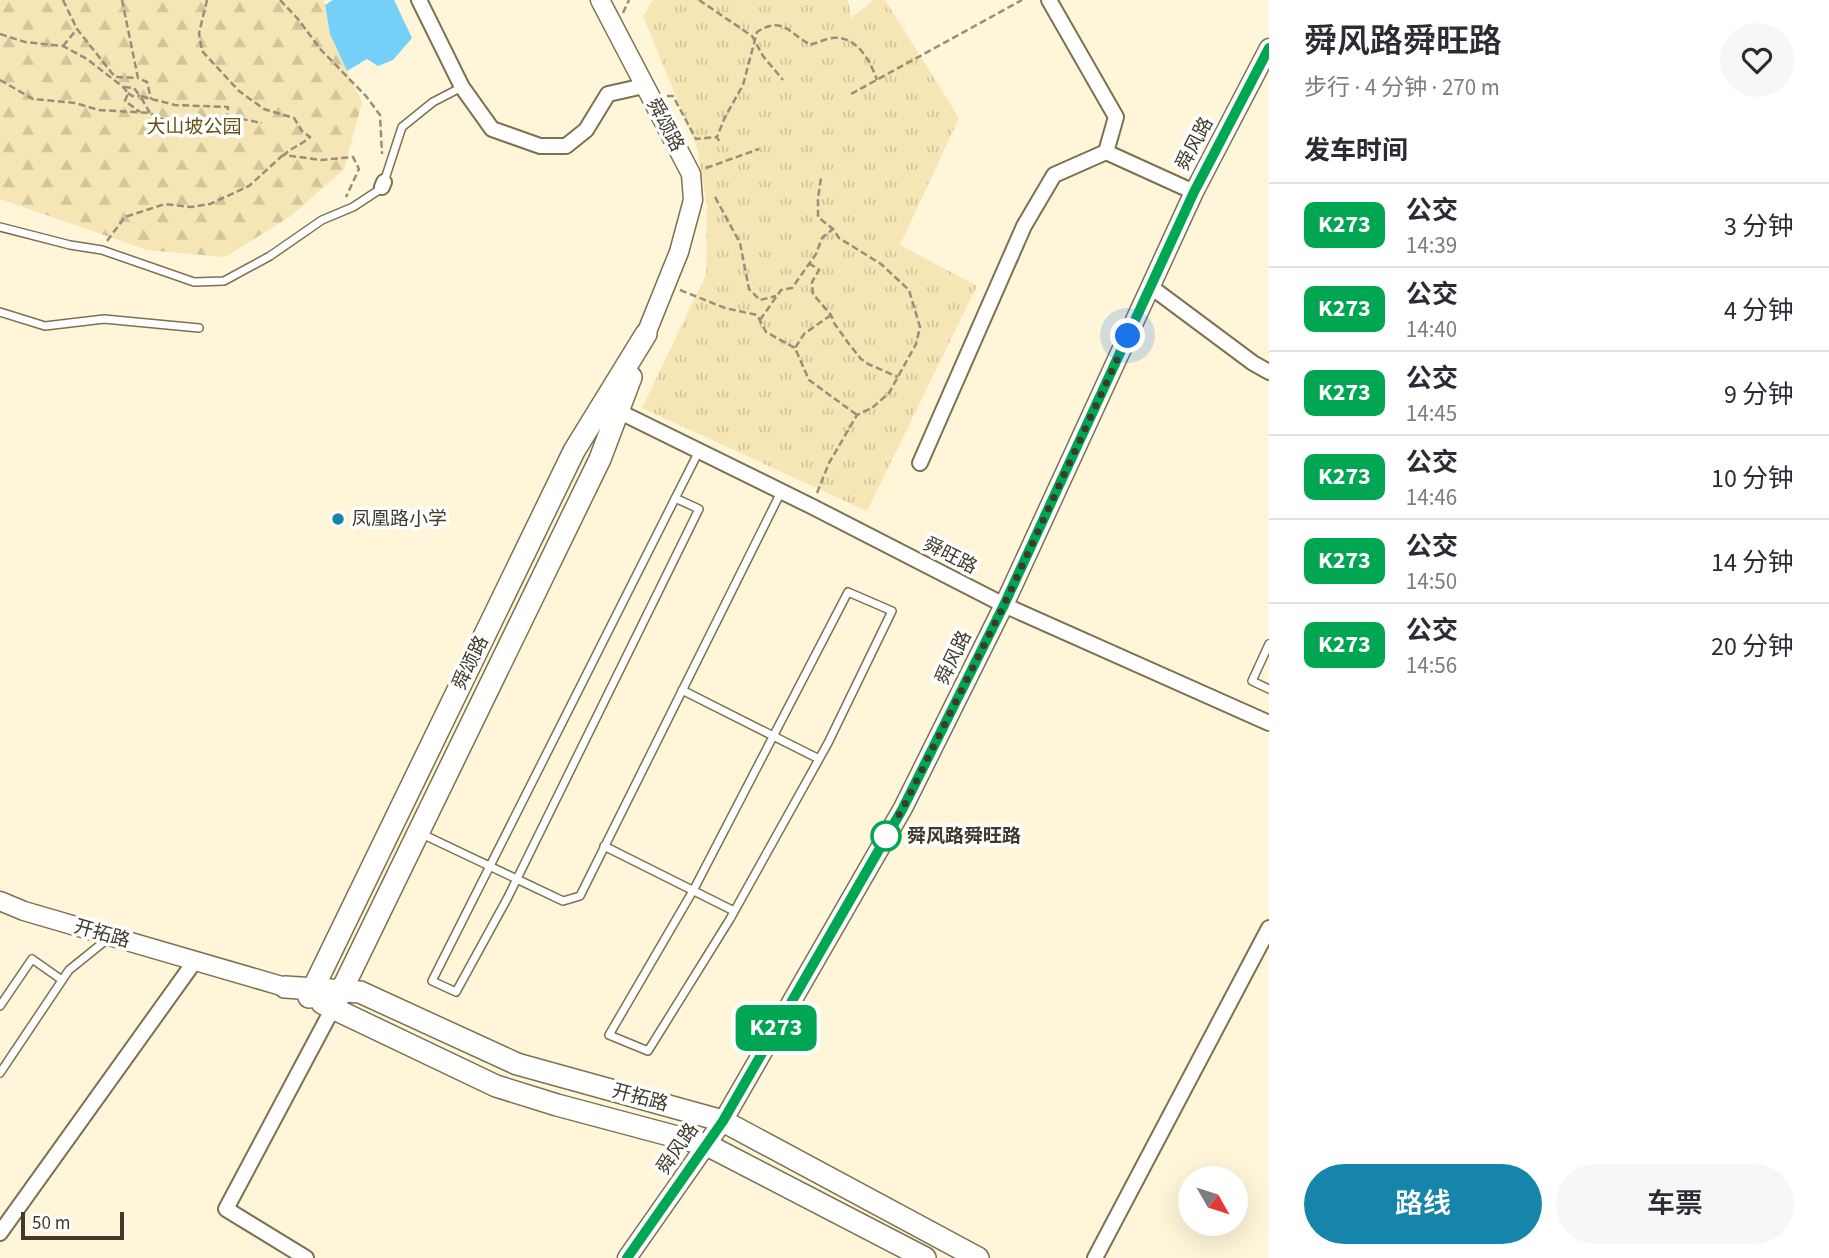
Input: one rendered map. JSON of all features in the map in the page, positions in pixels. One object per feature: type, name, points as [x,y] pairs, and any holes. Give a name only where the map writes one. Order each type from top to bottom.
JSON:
[{"type":"main road","name":"舜颂路","points":[[337,999],[594,472],[646,334]]},
{"type":"main road","name":"舜颂路","points":[[311,993],[574,451],[646,334]]},
{"type":"main road","name":"开拓路","points":[[285,987],[337,999],[496,1086],[707,1145],[925,1258]]},
{"type":"main road","name":"开拓路","points":[[337,999],[360,992],[517,1064],[723,1121],[978,1258]]},
{"type":"street","points":[[419,0],[462,87],[492,128],[540,146],[566,146],[586,130],[608,94],[617,90],[647,91]]},
{"type":"street","name":"舜颂路","points":[[600,0],[691,174],[693,200],[679,252],[646,334]]},
{"type":"street","points":[[1049,0],[1116,117],[1106,152]]},
{"type":"street","name":"舜风路","points":[[627,1258],[723,1121],[903,808],[1004,605],[1194,192],[1269,48]]},
{"type":"street","points":[[920,463],[1024,226],[1054,175],[1106,152],[1194,192]]},
{"type":"street","points":[[1150,286],[1269,372]]},
{"type":"street","name":"舜旺路","points":[[618,411],[1004,605],[1269,723]]},
{"type":"street","name":"开拓路","points":[[0,901],[24,911],[285,987]]},
{"type":"street","points":[[1095,1258],[1269,928]]},
{"type":"street","points":[[0,1233],[195,961]]},
{"type":"street","points":[[306,1258],[226,1209],[337,999]]},
{"type":"lane","points":[[0,227],[70,245],[102,250],[194,282],[225,281],[270,256],[322,220],[355,206],[383,185],[402,127],[433,102],[462,87]]},
{"type":"lane","points":[[0,312],[45,326],[104,319],[199,328]]},
{"type":"lane","points":[[675,498],[699,509],[516,879],[456,992],[432,981],[699,450]]},
{"type":"lane","points":[[418,833],[563,901],[580,896],[781,491]]},
{"type":"lane","points":[[848,592],[892,611],[819,759],[734,911],[648,1051],[609,1035],[694,889],[773,736],[848,592]]},
{"type":"lane","points":[[1269,644],[1252,681],[1269,689]]},
{"type":"lane","points":[[682,690],[819,759]]},
{"type":"lane","points":[[604,846],[734,911]]},
{"type":"lane","points":[[0,1073],[68,970],[110,936]]},
{"type":"lane","points":[[0,1006],[32,959],[62,980]]},
{"type":"path","points":[[63,0],[77,29],[132,96],[175,105],[228,107],[227,116]]},
{"type":"path","points":[[122,0],[138,78]]},
{"type":"path","points":[[102,250],[125,217],[165,204],[210,204],[249,186],[292,147],[300,145],[310,137],[293,118],[264,109],[239,91],[202,51],[200,33],[207,0]]},
{"type":"path","points":[[280,0],[380,115],[383,185]]},
{"type":"path","points":[[699,0],[738,25],[754,41],[782,79]]},
{"type":"path","points":[[851,94],[1022,0]]},
{"type":"path","points":[[647,91],[673,96],[696,139],[718,139],[725,117],[743,85],[757,32],[769,24],[781,25],[810,45],[833,37],[851,42],[870,59],[877,80]]},
{"type":"path","points":[[63,46],[77,29]]},
{"type":"path","points":[[0,34],[25,42],[63,46],[87,59],[123,87],[134,88],[150,113]]},
{"type":"path","points":[[115,77],[138,78],[147,82],[151,99]]},
{"type":"path","points":[[0,80],[33,99],[75,103],[99,110],[150,113],[174,125],[188,121],[206,123],[227,116],[262,123]]},
{"type":"path","points":[[128,93],[125,101],[141,113]]},
{"type":"path","points":[[292,147],[284,155],[320,160],[353,157],[359,169],[346,196],[347,202],[355,206]]},
{"type":"path","points":[[691,174],[759,149]]},
{"type":"path","points":[[811,506],[829,463],[857,415],[872,408],[889,393],[916,344],[920,327],[909,290],[881,264],[839,238],[833,229],[818,217],[821,178]]},
{"type":"path","points":[[715,197],[740,243],[749,289],[760,300],[776,296]]},
{"type":"path","points":[[760,320],[781,290],[792,288],[816,254],[822,238],[833,229]]},
{"type":"path","points":[[809,263],[819,270],[812,282],[813,294],[861,359],[868,365],[898,377]]},
{"type":"path","points":[[667,284],[725,308],[757,315],[766,332],[795,348],[809,380],[857,415]]},
{"type":"path","points":[[795,348],[804,334],[831,315]]},
{"type":"green space","name":"大山坡公园","points":[[0,0],[324,0],[330,34],[362,103],[344,169],[291,216],[225,257],[147,250],[0,199]]},
{"type":"green space","points":[[653,0],[848,0],[851,18],[874,0],[885,0],[959,118],[900,245],[977,286],[867,511],[642,408],[706,275],[707,204],[697,148],[643,16]]},
{"type":"water","points":[[333,0],[394,0],[412,38],[393,60],[378,66],[367,59],[347,71],[330,34],[325,5]]},
{"type":"bus line","name":"K273","points":[[627,1258],[723,1121],[903,808],[1004,605],[1194,192],[1269,48]]},
{"type":"place","name":"凤凰路小学","points":[[338,519]]},
{"type":"place","name":"舜风路舜旺路","points":[[886,836]]},
{"type":"route","points":[[886,836],[903,808],[1004,605],[1128,336]]}]
